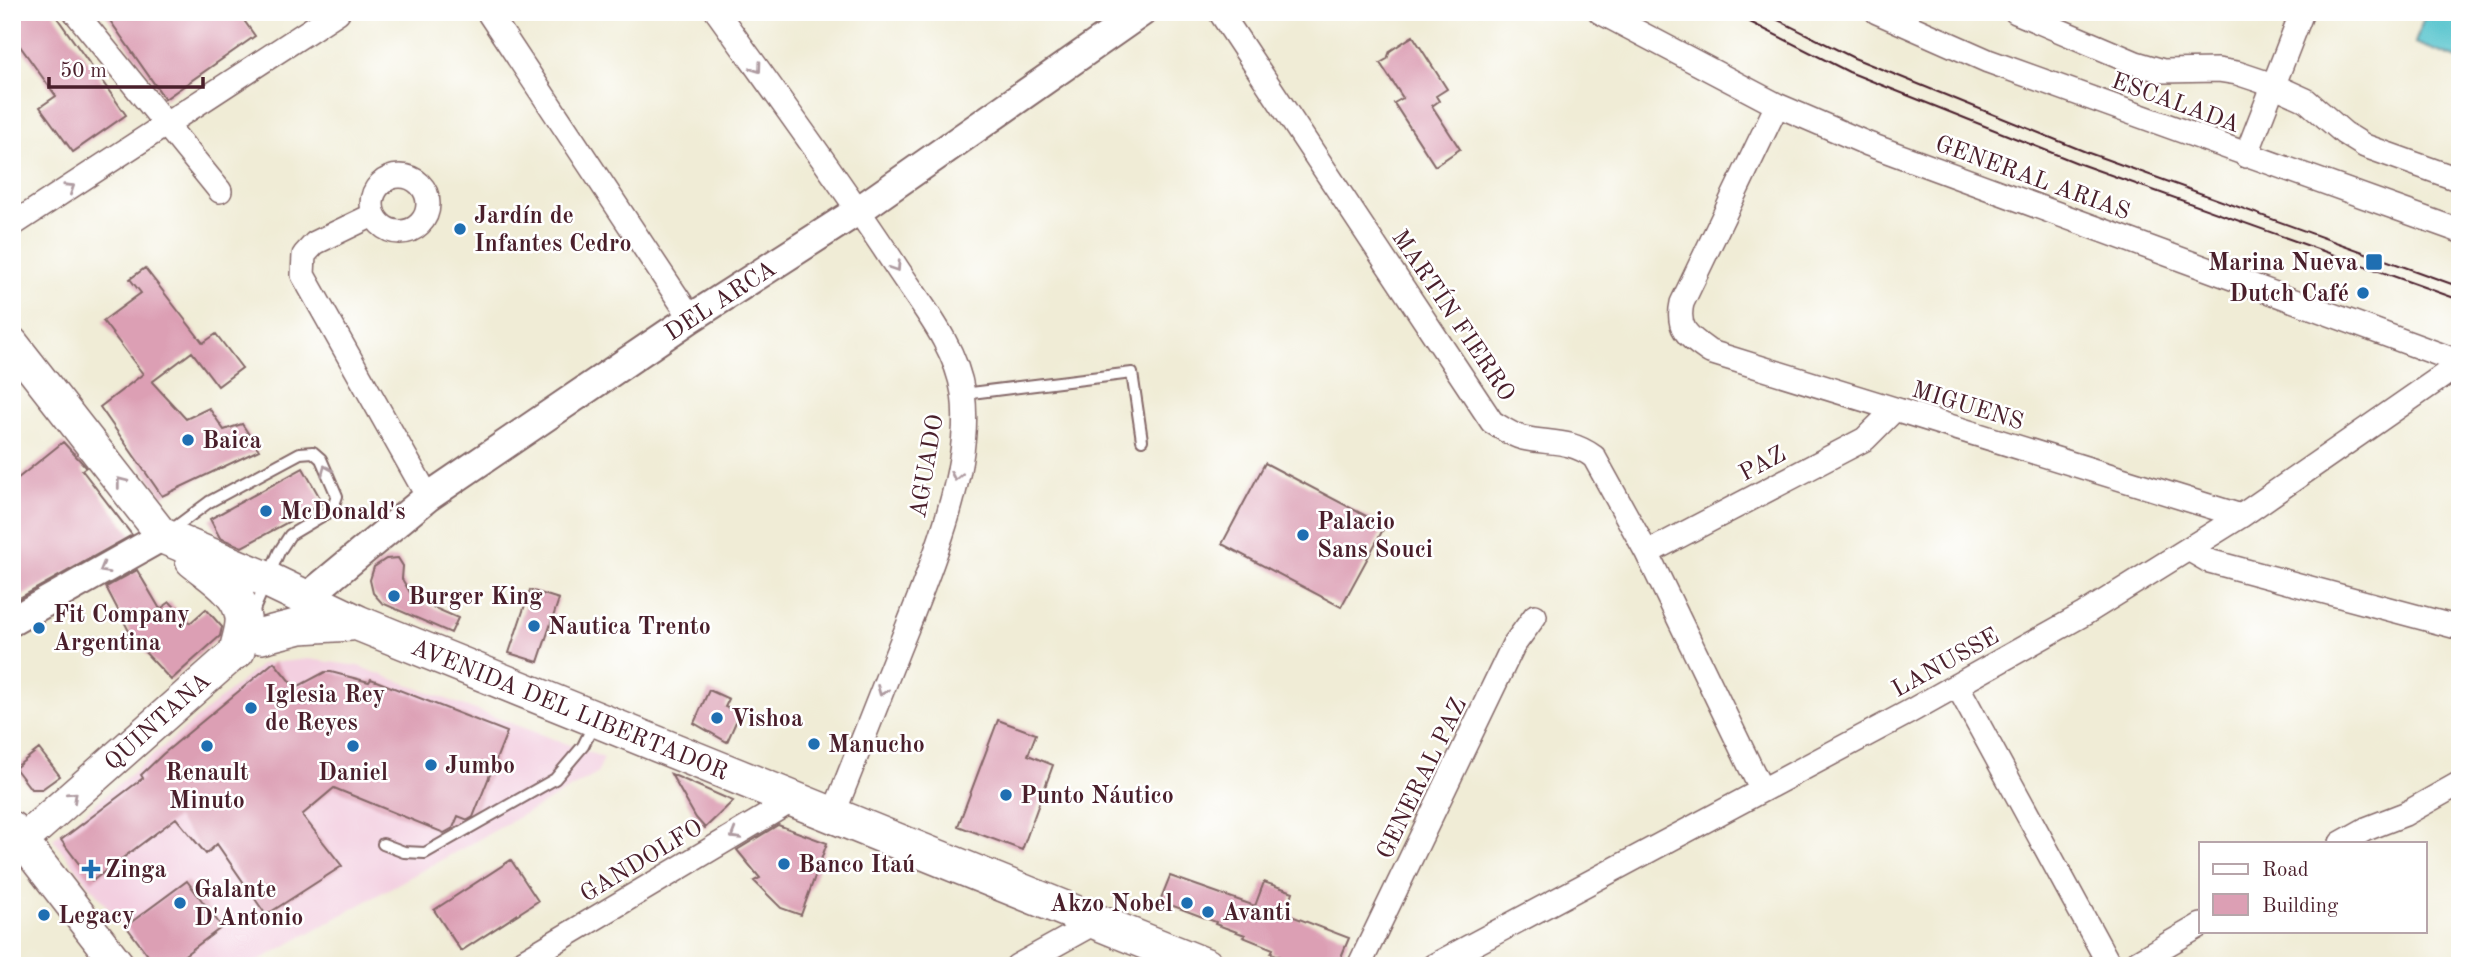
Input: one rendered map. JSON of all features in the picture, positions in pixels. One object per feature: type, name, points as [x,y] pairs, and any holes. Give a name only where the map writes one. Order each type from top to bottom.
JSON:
[{"type":"main road","name":"AVENIDA DEL LIBERTADOR","points":[[12,343],[163,536],[266,579],[358,623],[1206,966]]},
{"type":"main road","points":[[163,536],[231,591],[236,599],[249,643],[300,626],[358,623]]},
{"type":"main road","name":"QUINTANA","points":[[15,839],[305,599]]},
{"type":"main road","points":[[15,839],[119,966]]},
{"type":"street","points":[[75,12],[220,191]]},
{"type":"street","points":[[12,225],[338,12]]},
{"type":"street","points":[[488,12],[691,318]]},
{"type":"street","name":"AGUADO","points":[[717,12],[859,210],[941,335],[955,365],[963,394],[961,451],[952,497],[935,556],[833,815]]},
{"type":"street","name":"DEL ARCA","points":[[305,599],[428,497],[691,318],[859,210],[1142,12]]},
{"type":"street","name":"MARTÍN FIERRO","points":[[1220,12],[1492,422],[1515,435],[1581,447],[1594,457],[1647,553],[1761,789]]},
{"type":"street","name":"GENERAL ARIAS","points":[[1600,12],[1777,105],[1868,144],[2460,363]]},
{"type":"street","name":"ESCALADA","points":[[1877,12],[1988,61],[2460,231]]},
{"type":"street","points":[[2016,12],[2136,64],[2164,71],[2218,69],[2273,86],[2306,100],[2344,133],[2365,145],[2460,180]]},
{"type":"street","points":[[2246,156],[2302,12]]},
{"type":"street","name":"MIGUENS","points":[[1777,105],[1682,303],[1679,314],[1685,334],[1710,352],[2241,516]]},
{"type":"street","points":[[373,215],[315,243],[304,255],[303,275],[428,497]]},
{"type":"street","name":"LANUSSE","points":[[1433,966],[2084,614],[2241,516],[2460,363]]},
{"type":"street","name":"PAZ","points":[[1647,553],[1865,439],[1894,410]]},
{"type":"street","points":[[12,621],[163,536]]},
{"type":"street","points":[[2190,550],[2209,561],[2460,628]]},
{"type":"street","name":"GENERAL PAZ","points":[[1359,966],[1513,646],[1535,616]]},
{"type":"street","points":[[1957,685],[2110,966]]},
{"type":"street","points":[[2343,842],[2366,829],[2404,814],[2460,783]]},
{"type":"street","name":"GANDOLFO","points":[[515,966],[793,800]]},
{"type":"street","points":[[1017,966],[1098,921]]},
{"type":"street","points":[[2130,966],[2199,926]]},
{"type":"lane","points":[[963,394],[1132,373],[1142,440]]},
{"type":"lane","points":[[163,536],[209,502],[300,453],[313,452],[321,459],[337,496],[332,510],[290,535],[279,552],[266,579],[249,643]]},
{"type":"lane","points":[[383,844],[404,852],[425,853],[555,779],[583,746],[596,720]]},
{"type":"shaded area","points":[[308,659],[358,666],[604,758],[597,774],[249,966],[154,966],[53,839],[262,664]]},
{"type":"water","points":[[2426,12],[2460,12],[2460,60],[2415,43]]},
{"type":"building","points":[[12,12],[53,12],[126,115],[73,152],[40,107],[56,96],[12,35]]},
{"type":"building","points":[[104,12],[238,12],[255,36],[165,99]]},
{"type":"building","points":[[1413,36],[1447,89],[1436,96],[1439,101],[1432,106],[1460,149],[1435,166],[1394,103],[1403,98],[1380,63],[1387,59],[1390,51]]},
{"type":"building","points":[[145,268],[203,343],[216,334],[242,368],[218,386],[192,352],[152,382],[186,419],[209,408],[224,430],[242,424],[259,450],[162,496],[100,407],[143,374],[103,321],[141,293],[130,279]]},
{"type":"building","points":[[63,442],[86,467],[82,470],[132,535],[12,602],[12,483]]},
{"type":"building","name":"Palacio Sans Souci","points":[[1265,463],[1385,526],[1341,607],[1222,544]]},
{"type":"building","name":"McDonald's","points":[[303,468],[323,503],[242,547],[220,538],[210,519]]},
{"type":"building","name":"Burger King","points":[[398,558],[403,566],[402,579],[414,599],[458,618],[451,633],[382,603],[373,593],[370,580],[374,567],[386,559]]},
{"type":"building","points":[[137,570],[160,609],[170,602],[190,623],[206,609],[222,627],[220,636],[171,680],[128,634],[130,633],[106,587]]},
{"type":"building","name":"Nautica Trento","points":[[530,590],[559,599],[538,662],[509,653]]},
{"type":"building","points":[[274,662],[295,688],[325,672],[369,682],[371,679],[507,732],[473,817],[468,820],[458,816],[453,828],[444,833],[334,788],[302,815],[342,866],[266,915],[217,844],[206,854],[176,818],[92,881],[61,840],[143,778],[141,775],[163,754]]},
{"type":"building","name":"Vishoa","points":[[709,690],[729,699],[725,707],[740,713],[727,742],[694,723]]},
{"type":"building","name":"Punto Náutico","points":[[998,720],[1036,734],[1028,755],[1053,765],[1022,850],[958,826]]},
{"type":"building","points":[[39,749],[60,776],[42,789],[31,789],[15,768]]},
{"type":"building","points":[[671,774],[733,801],[705,828],[696,818]]},
{"type":"building","name":"Banco Itaú","points":[[778,825],[827,843],[801,915],[781,908],[754,881],[760,878],[737,850]]},
{"type":"building","points":[[511,860],[538,901],[461,951],[434,910]]},
{"type":"building","points":[[1170,876],[1255,906],[1264,882],[1293,892],[1286,914],[1349,938],[1341,957],[1328,966],[1306,966],[1271,953],[1273,949],[1215,924],[1216,922],[1160,901]]},
{"type":"building","name":"Galante D'Antonio","points":[[187,881],[222,927],[170,966],[156,966],[126,926]]},
{"type":"tram line","points":[[1730,12],[1849,72],[2080,164],[2460,300]]},
{"type":"tram line","points":[[1762,12],[1854,58],[2086,152],[2460,287]]},
{"type":"place","name":"Jardín de Infantes Cedro","points":[[460,229]]},
{"type":"place","name":"Marina Nueva","points":[[2374,262]]},
{"type":"place","name":"Dutch Café","points":[[2363,293]]},
{"type":"place","name":"Baica","points":[[188,440]]},
{"type":"place","name":"McDonald's","points":[[266,511]]},
{"type":"place","name":"Palacio Sans Souci","points":[[1303,535]]},
{"type":"place","name":"Burger King","points":[[394,596]]},
{"type":"place","name":"Nautica Trento","points":[[534,626]]},
{"type":"place","name":"Fit Company Argentina","points":[[39,628]]},
{"type":"place","name":"Iglesia Rey de Reyes","points":[[251,708]]},
{"type":"place","name":"Vishoa","points":[[717,718]]},
{"type":"place","name":"Manucho","points":[[814,744]]},
{"type":"place","name":"Renault Minuto","points":[[207,746]]},
{"type":"place","name":"Daniel","points":[[353,746]]},
{"type":"place","name":"Jumbo","points":[[431,765]]},
{"type":"place","name":"Punto Náutico","points":[[1006,795]]},
{"type":"place","name":"Banco Itaú","points":[[784,864]]},
{"type":"place","name":"Zinga","points":[[91,869]]},
{"type":"place","name":"Galante D'Antonio","points":[[180,903]]},
{"type":"place","name":"Akzo Nobel","points":[[1187,903]]},
{"type":"place","name":"Avanti","points":[[1208,912]]},
{"type":"place","name":"Legacy","points":[[44,915]]}]
